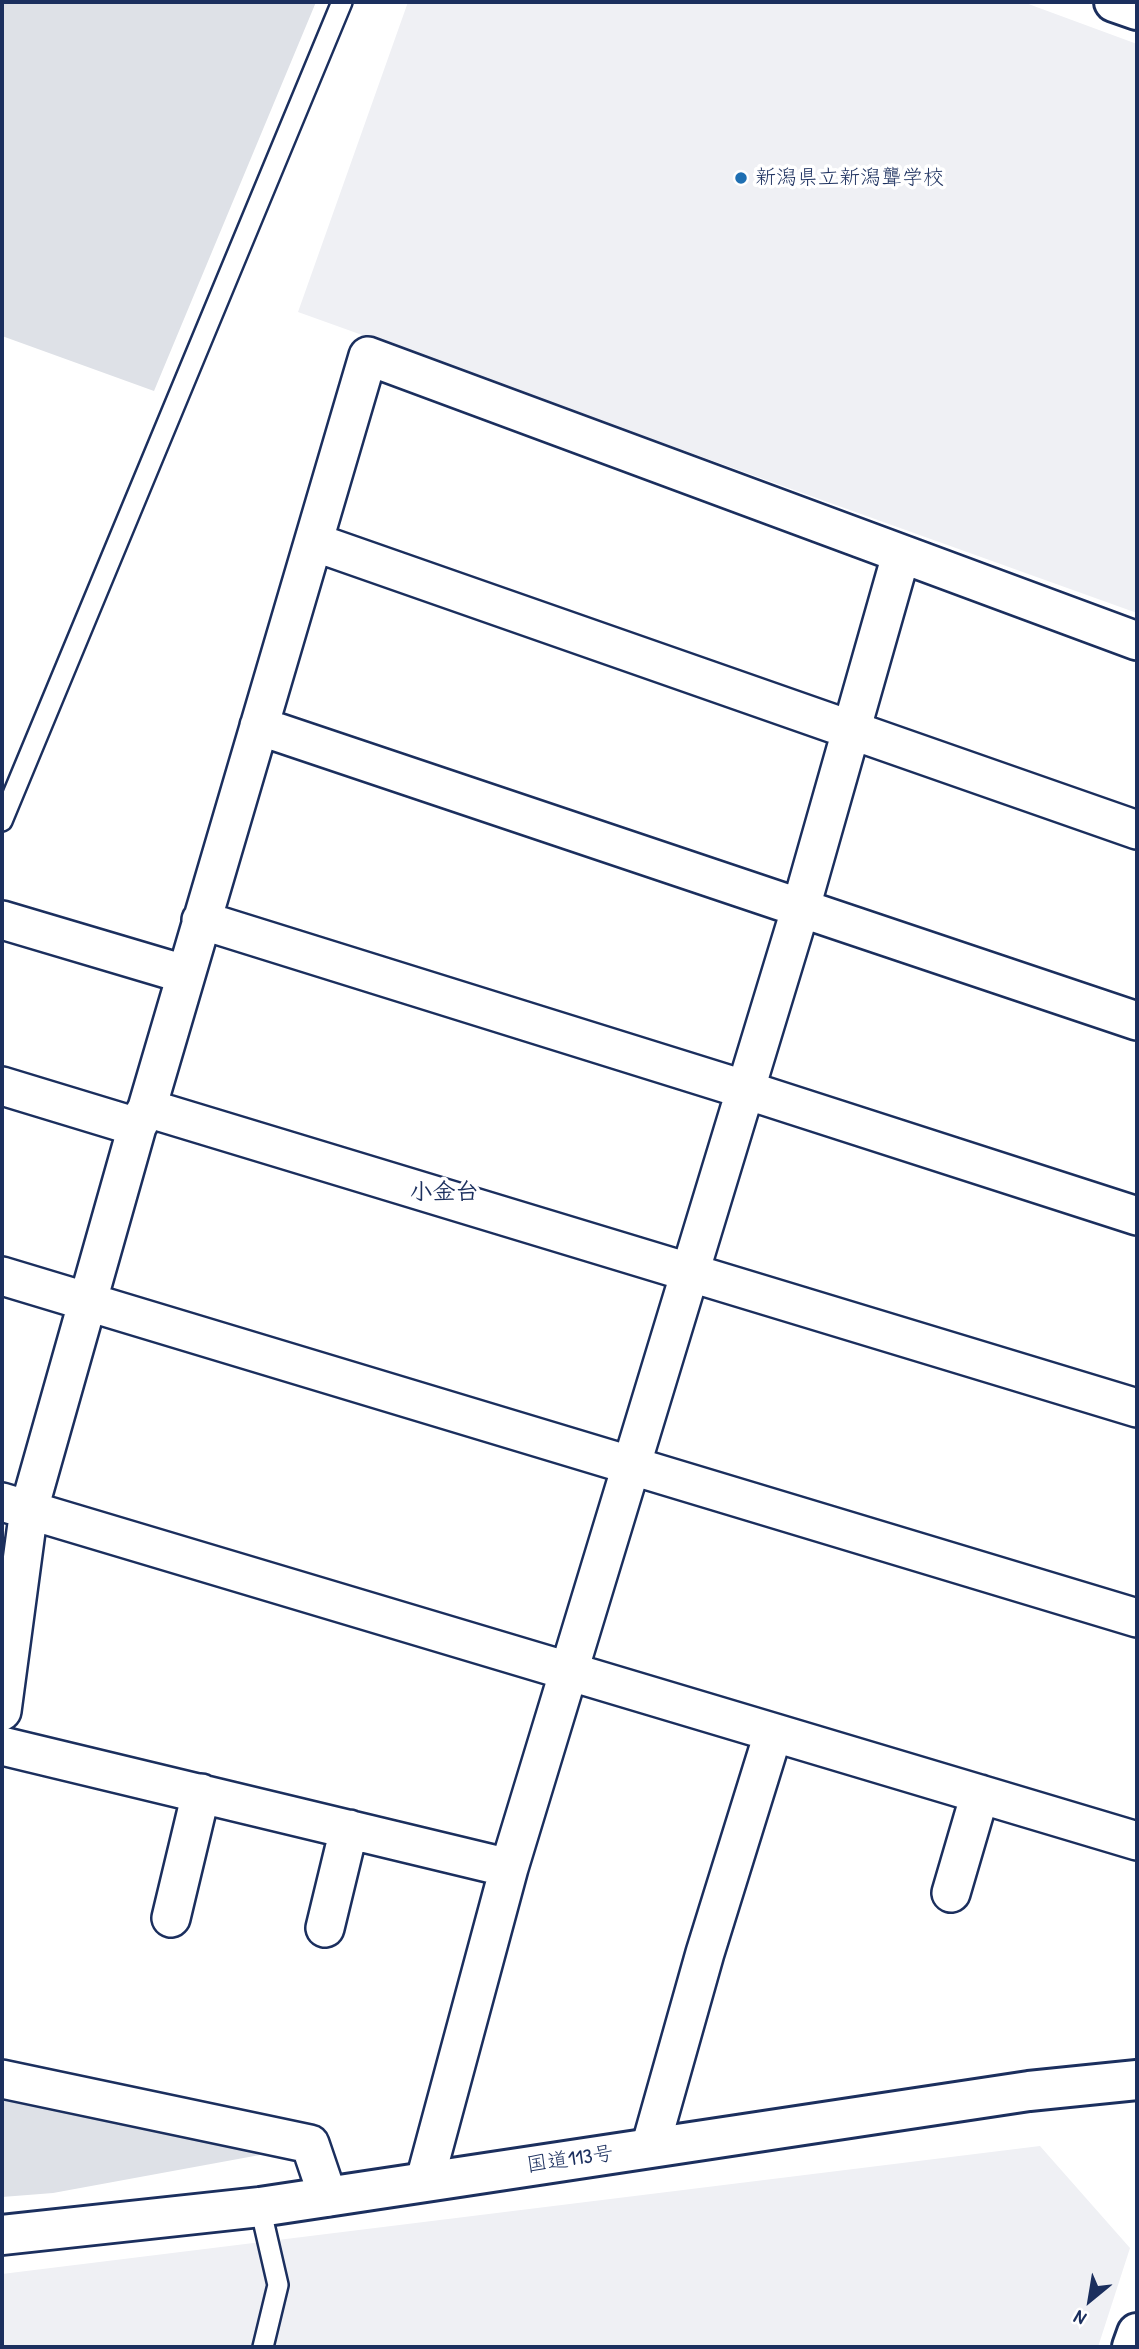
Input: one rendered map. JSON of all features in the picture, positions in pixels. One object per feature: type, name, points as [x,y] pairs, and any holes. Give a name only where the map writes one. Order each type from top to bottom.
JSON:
[{"type":"main road","points":[[1114,2],[1137,10]]},
{"type":"main road","name":"国道113号","points":[[2,2235],[261,2207],[425,2180],[1029,2091],[1137,2080]]},
{"type":"main road","points":[[1132,2347],[1137,2333]]},
{"type":"street","points":[[2,1711],[15,1506],[85,1302],[142,1117],[368,356],[1137,641]]},
{"type":"street","points":[[314,542],[1137,831]]},
{"type":"street","points":[[425,2180],[509,1868],[692,1271],[743,1089],[801,907],[901,555]]},
{"type":"street","points":[[259,726],[1137,1021]]},
{"type":"street","points":[[2,920],[184,974]]},
{"type":"street","points":[[201,920],[743,1089],[1137,1216]]},
{"type":"street","points":[[2,1086],[142,1117],[692,1271],[1137,1408]]},
{"type":"street","points":[[2,1276],[1137,1618]]},
{"type":"street","points":[[15,1506],[1137,1841]]},
{"type":"street","points":[[650,2148],[705,1953],[773,1734]]},
{"type":"street","points":[[2,1746],[509,1868]]},
{"type":"street","points":[[171,1918],[201,1793]]},
{"type":"street","points":[[951,1893],[980,1794]]},
{"type":"street","points":[[324,1928],[349,1829]]},
{"type":"street","points":[[2,2079],[310,2144],[328,2197]]},
{"type":"lane","points":[[2,821],[342,2]]},
{"type":"lane","points":[[261,2207],[278,2285],[263,2347]]},
{"type":"shaded area","points":[[2,2],[316,2],[154,391],[2,336]]},
{"type":"shaded area","name":"新潟県立新潟聾学校","points":[[408,2],[1023,2],[1137,44],[1137,613],[298,312]]},
{"type":"shaded area","points":[[2,2092],[287,2150],[53,2193],[2,2197]]},
{"type":"shaded area","points":[[1040,2146],[1130,2248],[1098,2347],[2,2347],[2,2274]]},
{"type":"place","name":"新潟県立新潟聾学校","points":[[741,178]]},
{"type":"district","name":"小金台","points":[[444,1193]]}]
